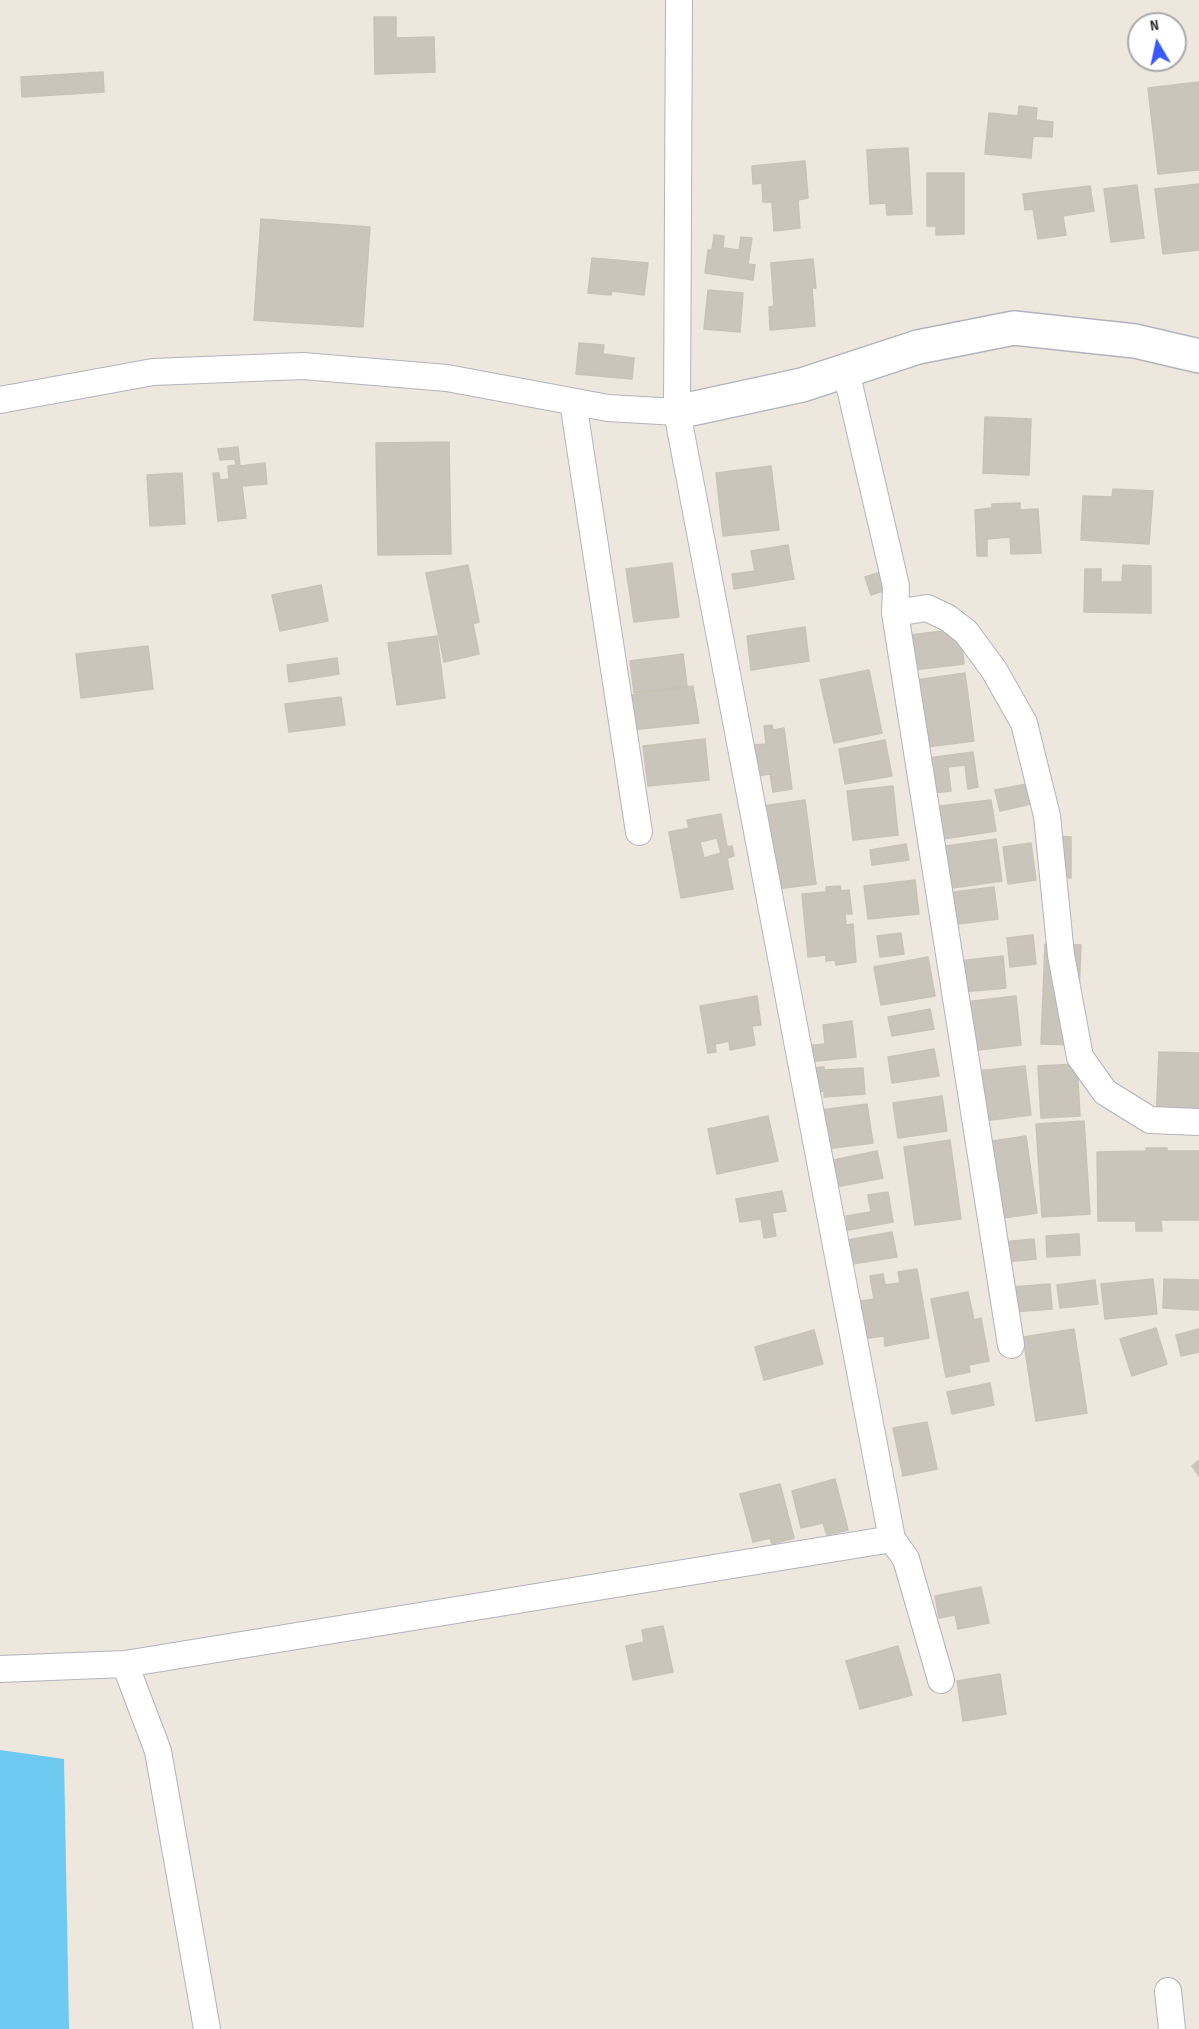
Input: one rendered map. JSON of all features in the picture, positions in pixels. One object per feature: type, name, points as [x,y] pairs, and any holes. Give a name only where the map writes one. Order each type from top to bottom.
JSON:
[{"type":"street","points":[[679,0],[677,412],[892,1539],[906,1559],[941,1680]]},
{"type":"street","points":[[0,400],[153,372],[303,366],[447,378],[608,408],[677,412],[802,386],[918,347],[1014,328],[1135,341],[1199,356]]},
{"type":"street","points":[[846,371],[896,586],[895,613],[1011,1345]]},
{"type":"street","points":[[573,402],[639,832]]},
{"type":"street","points":[[895,613],[927,608],[948,618],[966,632],[994,670],[1024,723],[1047,816],[1061,955],[1080,1057],[1105,1092],[1150,1120],[1199,1122]]},
{"type":"street","points":[[0,1669],[125,1664],[892,1539]]},
{"type":"street","points":[[125,1664],[158,1751],[207,2029]]},
{"type":"street","points":[[1168,1991],[1172,2029]]},
{"type":"water","points":[[0,1750],[64,1759],[69,2029],[0,2029]]},
{"type":"building","points":[[374,17],[396,17],[396,38],[434,37],[435,72],[375,74]]},
{"type":"building","points":[[103,72],[104,92],[22,97],[21,77]]},
{"type":"building","points":[[1199,82],[1199,170],[1158,174],[1148,88]]},
{"type":"building","points":[[1019,106],[1037,108],[1036,120],[1053,122],[1052,137],[1033,136],[1031,158],[985,154],[989,113],[1018,116]]},
{"type":"building","points":[[908,148],[912,214],[887,215],[886,203],[870,204],[867,150]]},
{"type":"building","points":[[805,161],[808,198],[798,200],[800,228],[774,231],[772,202],[763,202],[762,183],[753,184],[752,166]]},
{"type":"building","points":[[927,173],[964,173],[964,234],[936,235],[936,226],[927,226]]},
{"type":"building","points":[[1199,184],[1199,250],[1163,254],[1155,189]]},
{"type":"building","points":[[1137,185],[1144,238],[1111,242],[1104,189]]},
{"type":"building","points":[[1090,186],[1094,211],[1063,216],[1066,235],[1038,239],[1033,209],[1025,210],[1023,194]]},
{"type":"building","points":[[261,219],[370,227],[363,327],[254,320]]},
{"type":"building","points":[[714,235],[724,236],[723,248],[739,250],[741,237],[752,238],[748,264],[755,265],[753,280],[705,273],[708,250],[712,250]]},
{"type":"building","points":[[592,258],[648,263],[644,295],[612,291],[611,295],[588,293]]},
{"type":"building","points":[[813,259],[816,288],[812,288],[815,326],[770,330],[769,307],[774,306],[771,263]]},
{"type":"building","points":[[708,290],[743,293],[740,332],[704,329]]},
{"type":"building","points":[[579,343],[604,345],[603,354],[634,358],[632,379],[576,374]]},
{"type":"building","points":[[985,417],[1031,419],[1029,475],[983,473]]},
{"type":"building","points":[[449,442],[451,554],[378,555],[376,443]]},
{"type":"building","points":[[238,447],[240,466],[265,463],[267,484],[242,486],[246,518],[218,521],[213,473],[219,473],[220,480],[229,479],[228,466],[236,465],[235,459],[220,460],[218,449]]},
{"type":"building","points":[[771,466],[779,530],[723,536],[716,473]]},
{"type":"building","points":[[182,473],[185,524],[150,526],[147,475]]},
{"type":"building","points":[[1113,489],[1153,491],[1149,544],[1081,540],[1083,496],[1112,497]]},
{"type":"building","points":[[1020,503],[1020,510],[1038,509],[1041,553],[1011,554],[1010,537],[987,539],[987,556],[977,556],[975,510],[992,508],[992,504]]},
{"type":"building","points":[[788,545],[794,579],[734,589],[732,574],[755,571],[751,551]]},
{"type":"building","points":[[672,563],[679,617],[634,622],[626,569]]},
{"type":"building","points":[[468,565],[479,622],[473,624],[479,654],[444,662],[426,573]]},
{"type":"building","points":[[1123,565],[1151,566],[1151,613],[1084,612],[1085,569],[1101,569],[1101,582],[1122,582]]},
{"type":"building","points":[[884,571],[889,589],[871,595],[865,577]]},
{"type":"building","points":[[321,585],[328,621],[280,631],[272,595]]},
{"type":"building","points":[[805,627],[809,661],[751,670],[747,636]]},
{"type":"building","points":[[960,629],[964,664],[913,670],[909,635]]},
{"type":"building","points":[[437,636],[445,698],[397,705],[388,643]]},
{"type":"building","points":[[148,646],[153,689],[81,698],[76,654]]},
{"type":"building","points":[[683,654],[687,686],[634,693],[630,661]]},
{"type":"building","points":[[337,658],[339,674],[289,682],[287,665]]},
{"type":"building","points":[[869,670],[882,733],[834,743],[820,680]]},
{"type":"building","points":[[965,673],[974,741],[926,747],[916,680]]},
{"type":"building","points":[[693,686],[699,723],[630,730],[633,711],[632,695]]},
{"type":"building","points":[[341,697],[345,725],[289,732],[285,704]]},
{"type":"building","points":[[772,725],[773,730],[784,728],[792,789],[773,792],[770,774],[758,776],[754,745],[766,744],[764,726]]},
{"type":"building","points":[[705,739],[709,780],[648,786],[643,746]]},
{"type":"building","points":[[885,740],[892,776],[845,784],[839,749]]},
{"type":"building","points":[[973,752],[978,787],[968,789],[965,765],[948,767],[951,791],[933,793],[928,758]]},
{"type":"building","points":[[1027,784],[1031,804],[1000,811],[995,790]]},
{"type":"building","points":[[893,786],[898,835],[853,840],[847,791]]},
{"type":"building","points":[[805,800],[816,884],[768,890],[756,807]]},
{"type":"building","points":[[991,800],[996,831],[943,839],[939,806]]},
{"type":"building","points":[[721,814],[727,847],[732,846],[734,856],[727,858],[733,889],[681,898],[669,832],[689,828],[687,820]],"holes":[[[717,838],[721,853],[704,858],[700,842]]]},
{"type":"building","points":[[1050,836],[1071,837],[1071,878],[1050,878]]},
{"type":"building","points":[[996,839],[1002,881],[952,888],[946,846]]},
{"type":"building","points":[[1031,843],[1036,880],[1008,884],[1003,847]]},
{"type":"building","points":[[906,844],[909,860],[872,865],[870,850]]},
{"type":"building","points":[[915,880],[919,914],[868,919],[864,886]]},
{"type":"building","points":[[840,886],[841,891],[849,890],[852,914],[845,914],[846,925],[853,924],[856,962],[836,965],[835,960],[826,961],[826,955],[808,957],[802,894],[826,892],[826,887]]},
{"type":"building","points":[[994,887],[998,919],[958,924],[954,892]]},
{"type":"building","points":[[901,933],[904,954],[880,957],[877,936]]},
{"type":"building","points":[[1033,935],[1036,964],[1010,967],[1007,938]]},
{"type":"building","points":[[1045,944],[1081,945],[1077,1045],[1041,1044]]},
{"type":"building","points":[[1003,956],[1006,988],[962,992],[959,961]]},
{"type":"building","points":[[928,957],[935,996],[881,1005],[874,967]]},
{"type":"building","points":[[757,996],[761,1025],[752,1026],[755,1045],[730,1050],[729,1041],[715,1044],[716,1052],[708,1053],[700,1006]]},
{"type":"building","points":[[1016,996],[1021,1045],[970,1051],[964,1002]]},
{"type":"building","points":[[930,1009],[934,1029],[892,1036],[888,1017]]},
{"type":"building","points":[[852,1021],[856,1057],[807,1062],[805,1046],[825,1044],[823,1025]]},
{"type":"building","points":[[934,1049],[939,1076],[892,1083],[888,1057]]},
{"type":"building","points":[[1159,1052],[1199,1053],[1199,1122],[1156,1121]]},
{"type":"building","points":[[1077,1064],[1080,1116],[1041,1118],[1038,1066]]},
{"type":"building","points":[[1025,1066],[1031,1115],[983,1121],[977,1071]]},
{"type":"building","points":[[824,1067],[824,1070],[863,1068],[865,1094],[824,1097],[824,1091],[813,1092],[811,1068]]},
{"type":"building","points":[[942,1096],[947,1131],[898,1138],[893,1103]]},
{"type":"building","points":[[867,1104],[873,1143],[825,1149],[820,1110]]},
{"type":"building","points":[[768,1116],[778,1161],[717,1174],[708,1129]]},
{"type":"building","points":[[1084,1121],[1090,1214],[1042,1217],[1036,1124]]},
{"type":"building","points":[[1026,1136],[1037,1213],[997,1219],[986,1142]]},
{"type":"building","points":[[950,1140],[961,1219],[915,1225],[904,1147]]},
{"type":"building","points":[[1146,1148],[1167,1148],[1167,1151],[1199,1151],[1199,1220],[1161,1220],[1162,1231],[1136,1231],[1136,1221],[1098,1221],[1097,1152],[1146,1151]]},
{"type":"building","points":[[877,1151],[883,1178],[825,1189],[819,1163]]},
{"type":"building","points":[[782,1191],[786,1211],[772,1213],[776,1236],[764,1238],[761,1219],[740,1222],[736,1199]]},
{"type":"building","points":[[888,1192],[893,1222],[848,1230],[846,1216],[871,1212],[868,1195]]},
{"type":"building","points":[[892,1232],[897,1257],[846,1265],[842,1241]]},
{"type":"building","points":[[1079,1234],[1080,1255],[1047,1257],[1046,1236]]},
{"type":"building","points":[[1034,1239],[1036,1259],[1004,1262],[1002,1242]]},
{"type":"building","points":[[917,1269],[929,1338],[885,1346],[884,1336],[862,1339],[855,1302],[874,1299],[870,1276],[883,1274],[885,1285],[900,1283],[898,1272]]},
{"type":"building","points":[[1153,1279],[1157,1314],[1105,1319],[1101,1284]]},
{"type":"building","points":[[1164,1279],[1199,1280],[1199,1310],[1163,1308]]},
{"type":"building","points":[[1095,1280],[1098,1304],[1060,1308],[1057,1285]]},
{"type":"building","points":[[1050,1284],[1052,1309],[1013,1312],[1011,1287]]},
{"type":"building","points":[[968,1292],[974,1320],[981,1318],[989,1361],[969,1365],[970,1372],[946,1377],[931,1299]]},
{"type":"building","points":[[1156,1328],[1167,1364],[1132,1376],[1120,1339]]},
{"type":"building","points":[[1074,1329],[1087,1413],[1036,1421],[1023,1337]]},
{"type":"building","points":[[1199,1329],[1199,1352],[1181,1356],[1176,1335]]},
{"type":"building","points":[[814,1330],[823,1364],[764,1380],[755,1347]]},
{"type":"building","points":[[990,1383],[994,1405],[952,1414],[947,1392]]},
{"type":"building","points":[[927,1422],[937,1469],[903,1476],[893,1428]]},
{"type":"building","points":[[1199,1460],[1199,1476],[1192,1466]]},
{"type":"building","points":[[835,1479],[848,1530],[827,1535],[823,1523],[801,1528],[792,1491]]},
{"type":"building","points":[[780,1484],[794,1538],[772,1544],[770,1538],[753,1542],[740,1494]]},
{"type":"building","points":[[981,1587],[989,1623],[958,1629],[955,1615],[939,1618],[935,1596]]},
{"type":"building","points":[[663,1626],[673,1672],[633,1680],[626,1646],[644,1642],[642,1630]]},
{"type":"building","points":[[898,1646],[912,1695],[860,1709],[846,1661]]},
{"type":"building","points":[[1000,1674],[1006,1714],[963,1721],[957,1681]]}]
